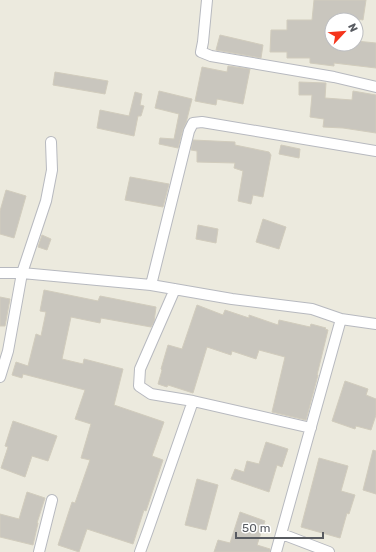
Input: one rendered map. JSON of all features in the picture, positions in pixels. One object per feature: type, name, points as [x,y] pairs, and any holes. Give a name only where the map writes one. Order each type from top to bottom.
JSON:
[{"type":"street","points":[[207,0],[201,52],[211,56],[334,77],[376,87]]},
{"type":"street","points":[[151,286],[193,123],[202,122],[376,151]]},
{"type":"street","points":[[0,377],[8,351],[22,273],[46,201],[52,170],[51,142]]},
{"type":"street","points":[[0,273],[22,273],[175,289],[232,299],[312,309],[341,319],[376,324]]},
{"type":"street","points":[[175,289],[140,369],[140,386],[151,394],[193,401],[311,428]]},
{"type":"street","points":[[276,552],[341,319]]},
{"type":"street","points":[[140,552],[193,401]]},
{"type":"street","points":[[39,552],[52,500]]},
{"type":"street","points":[[282,534],[329,552]]},
{"type":"building","points":[[314,0],[366,0],[364,13],[364,12],[324,12],[324,52],[364,52],[364,42],[376,43],[376,68],[334,63],[334,66],[310,63],[310,58],[287,58],[287,52],[270,52],[271,30],[287,30],[287,20],[312,20]]},
{"type":"building","points":[[220,35],[263,45],[261,58],[216,50]]},
{"type":"building","points":[[228,66],[250,69],[243,104],[217,99],[216,105],[195,101],[202,67],[227,72]]},
{"type":"building","points":[[55,72],[108,81],[105,94],[53,85]]},
{"type":"building","points":[[299,82],[326,83],[325,98],[352,100],[353,91],[376,95],[376,133],[343,128],[323,127],[324,119],[310,117],[312,95],[299,95]]},
{"type":"building","points":[[159,91],[192,99],[178,148],[159,144],[160,138],[174,139],[179,114],[155,108]]},
{"type":"building","points":[[135,92],[142,94],[140,105],[144,106],[141,116],[138,116],[134,136],[97,128],[100,110],[129,116]]},
{"type":"building","points":[[193,140],[235,142],[235,145],[269,152],[271,155],[263,197],[253,195],[251,204],[238,201],[243,171],[234,168],[235,163],[197,162],[197,151],[191,150]]},
{"type":"building","points":[[281,145],[300,149],[299,158],[279,154]]},
{"type":"building","points":[[130,177],[169,184],[163,207],[125,200]]},
{"type":"building","points":[[6,190],[26,196],[14,238],[0,234],[0,211]]},
{"type":"building","points":[[263,219],[286,227],[279,249],[256,242]]},
{"type":"building","points":[[198,225],[218,229],[216,243],[196,239]]},
{"type":"building","points":[[42,235],[51,239],[47,250],[38,247]]},
{"type":"building","points":[[44,290],[98,301],[100,296],[156,307],[154,322],[151,327],[101,318],[100,323],[71,317],[62,359],[83,364],[84,359],[123,369],[114,405],[164,422],[152,456],[163,460],[133,544],[87,529],[79,552],[58,545],[72,502],[75,503],[90,460],[81,458],[91,424],[75,419],[85,390],[23,374],[22,378],[12,375],[16,362],[28,366],[36,334],[41,336],[46,312],[40,311]]},
{"type":"building","points":[[0,297],[10,299],[5,326],[0,326]]},
{"type":"building","points":[[197,305],[223,315],[225,310],[249,318],[249,315],[278,325],[279,320],[310,327],[311,324],[326,328],[325,329],[328,330],[306,420],[272,412],[285,357],[259,350],[256,359],[232,351],[231,355],[207,347],[193,393],[168,385],[167,387],[158,384],[168,345],[182,349]]},
{"type":"building","points":[[345,381],[368,389],[366,395],[376,399],[376,415],[371,430],[356,426],[355,429],[332,421]]},
{"type":"building","points":[[13,421],[57,436],[48,461],[32,456],[25,477],[1,468],[8,447],[5,446]]},
{"type":"building","points":[[266,442],[288,449],[282,467],[277,465],[269,492],[231,479],[235,469],[244,472],[247,461],[259,464]]},
{"type":"building","points":[[373,450],[376,451],[376,494],[363,490]]},
{"type":"building","points":[[319,458],[348,466],[341,491],[355,495],[349,514],[347,513],[340,538],[301,527]]},
{"type":"building","points":[[197,479],[218,485],[206,530],[185,525]]},
{"type":"building","points":[[27,492],[45,498],[37,523],[33,545],[0,537],[0,514],[19,519]]},
{"type":"building","points":[[240,512],[265,521],[257,545],[270,549],[270,552],[214,552],[218,540],[230,543]]}]
